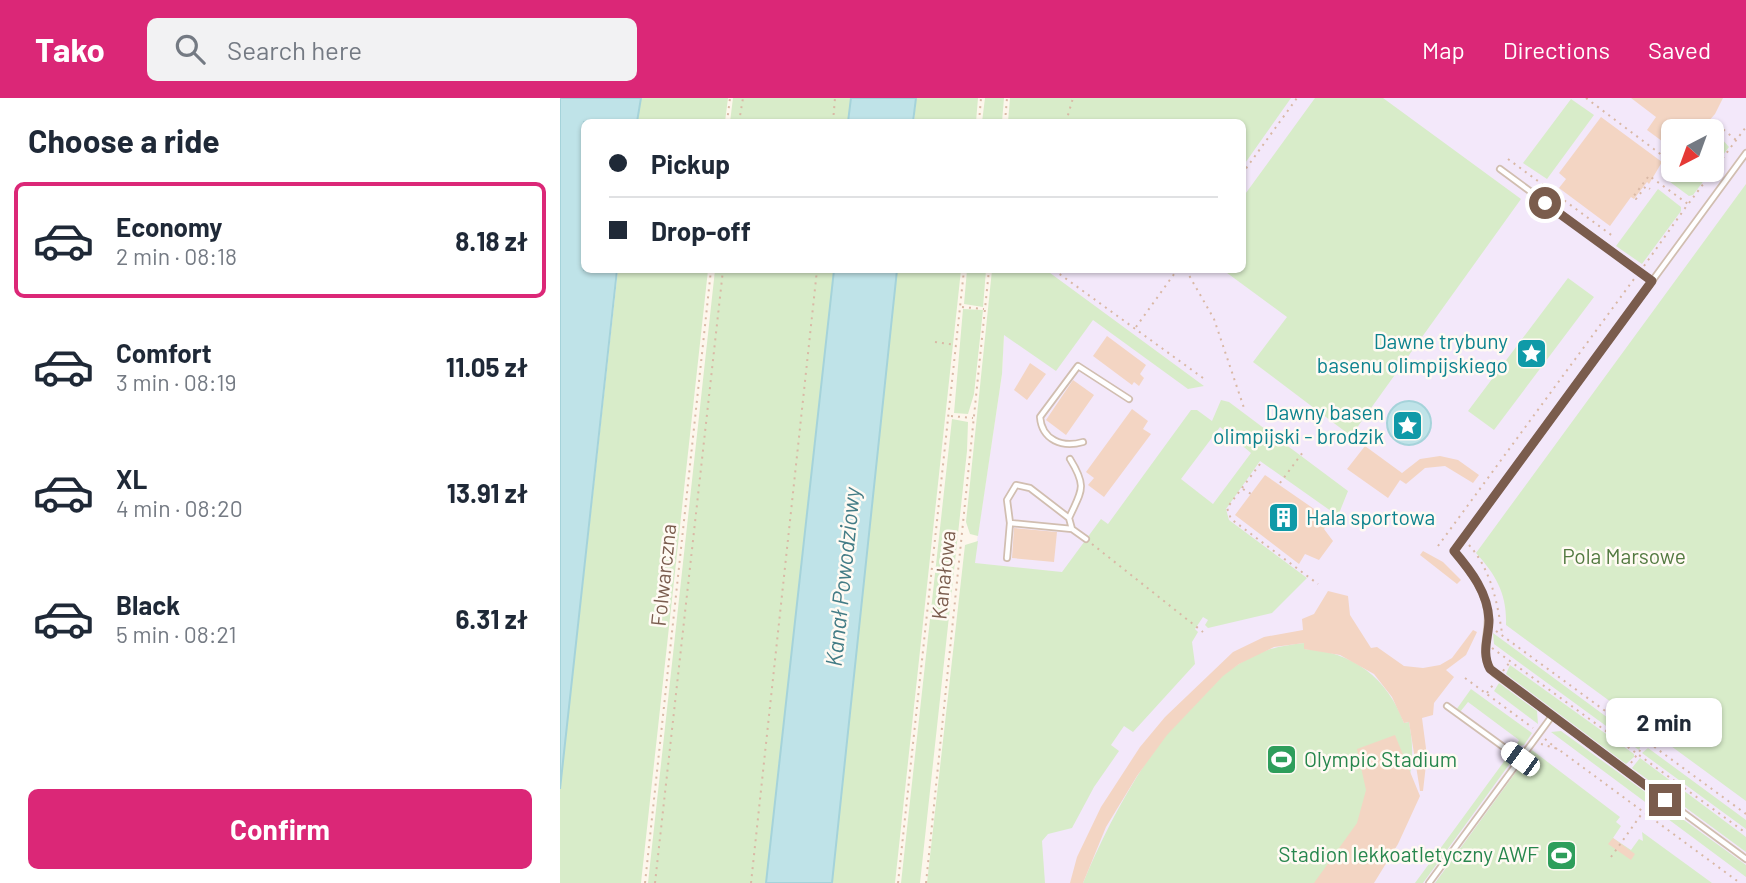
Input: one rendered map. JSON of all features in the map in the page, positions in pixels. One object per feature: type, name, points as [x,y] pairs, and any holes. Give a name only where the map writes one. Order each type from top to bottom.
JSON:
[{"type":"lane","points":[[1746,153],[1454,551],[1482,591],[1488,610],[1485,643],[1490,669],[1746,859]]},
{"type":"lane","points":[[1500,169],[1652,281]]},
{"type":"lane","points":[[1083,442],[1070,446],[1051,439],[1041,426],[1040,417],[1078,366],[1129,398]]},
{"type":"lane","points":[[1069,518],[1083,494],[1080,475],[1070,459]]},
{"type":"lane","points":[[1007,558],[1010,523],[1006,509],[1010,491],[1023,485],[1069,518],[1072,529]]},
{"type":"lane","points":[[1010,523],[1072,529],[1086,540]]},
{"type":"lane","points":[[1447,706],[1520,759]]},
{"type":"lane","points":[[1429,883],[1552,716]]},
{"type":"path","points":[[727,119],[730,98]]},
{"type":"path","points":[[740,119],[743,98]]},
{"type":"path","points":[[833,119],[835,98]]},
{"type":"path","points":[[979,119],[981,98]]},
{"type":"path","points":[[1005,119],[1007,98]]},
{"type":"path","points":[[1067,119],[1073,98]]},
{"type":"path","points":[[1246,168],[1297,98]]},
{"type":"path","points":[[1586,98],[1661,154]]},
{"type":"path","points":[[1438,546],[1746,127]]},
{"type":"path","points":[[1724,130],[1736,140]]},
{"type":"path","points":[[1508,159],[1614,237]]},
{"type":"path","points":[[1650,189],[1646,186],[1636,199],[1633,197],[1648,175],[1688,204]]},
{"type":"path","name":"Folwarczna","points":[[645,883],[711,273]]},
{"type":"path","points":[[655,883],[723,273]]},
{"type":"path","points":[[751,883],[817,273]]},
{"type":"path","points":[[898,883],[964,273]]},
{"type":"path","name":"Kanałowa","points":[[926,883],[989,273]]},
{"type":"path","points":[[1058,273],[1202,378]]},
{"type":"path","points":[[1135,328],[1175,273]]},
{"type":"path","points":[[1188,273],[1214,318],[1244,408]]},
{"type":"path","points":[[960,307],[985,309]]},
{"type":"path","points":[[935,342],[957,345]]},
{"type":"path","points":[[950,415],[974,418]]},
{"type":"path","points":[[1280,483],[1303,452]]},
{"type":"path","points":[[1260,464],[1227,508],[1231,519],[1247,528],[1318,584]]},
{"type":"path","points":[[1242,488],[1251,494]]},
{"type":"path","points":[[1086,540],[1203,632]]},
{"type":"path","points":[[1462,540],[1472,548],[1490,579],[1498,600],[1502,634]]},
{"type":"path","points":[[1292,564],[1295,561]]},
{"type":"path","points":[[1488,628],[1502,634],[1746,814]]},
{"type":"path","points":[[1485,643],[1746,833]]},
{"type":"path","points":[[1465,678],[1740,883]]},
{"type":"path","points":[[1625,770],[1647,741]]},
{"type":"path","points":[[1532,742],[1558,749]]},
{"type":"path","points":[[1611,856],[1644,811]]},
{"type":"shaded area","points":[[1025,98],[1746,98],[1746,883],[940,883],[970,587],[1002,374],[1007,273],[1246,273],[1246,119],[1215,119]]},
{"type":"green space","points":[[638,98],[728,98],[725,119],[635,119]]},
{"type":"green space","points":[[733,98],[851,98],[848,119],[730,119]]},
{"type":"green space","points":[[916,98],[978,98],[976,119],[914,119]]},
{"type":"green space","points":[[985,98],[1004,98],[1002,119],[982,119]]},
{"type":"green space","points":[[1010,98],[1291,98],[1246,162],[1246,119],[1008,119]]},
{"type":"green space","points":[[1315,98],[1383,98],[1521,199],[1351,436],[1253,362],[1287,317],[1227,273],[1246,273],[1246,193]]},
{"type":"green space","points":[[1571,99],[1594,115],[1547,179],[1523,163]]},
{"type":"green space","points":[[1724,141],[1729,147],[1724,154]]},
{"type":"green space","points":[[1670,182],[1703,182],[1693,195],[1689,196]]},
{"type":"green space","name":"Pola Marsowe","points":[[1746,184],[1746,801],[1506,625],[1505,604],[1499,586],[1476,553]]},
{"type":"green space","points":[[1658,189],[1681,207],[1681,211],[1642,264],[1616,246]]},
{"type":"green space","points":[[618,273],[708,273],[641,883],[560,883],[560,789]]},
{"type":"green space","points":[[715,273],[834,273],[766,883],[648,883]]},
{"type":"green space","points":[[897,273],[961,273],[895,883],[832,883]]},
{"type":"green space","points":[[967,273],[986,273],[983,307],[964,304]]},
{"type":"green space","points":[[992,273],[1050,273],[1204,386],[1188,389],[1093,320],[1056,371],[1004,335],[1002,374],[978,536],[970,534],[966,522]]},
{"type":"green space","name":"Dawne trybuny basenu olimpijskiego","points":[[1568,278],[1594,297],[1494,430],[1468,411]]},
{"type":"green space","points":[[963,309],[983,310],[974,394],[968,414],[954,413]]},
{"type":"green space","points":[[1221,400],[1229,402],[1348,491],[1338,516],[1260,461],[1226,509],[1229,520],[1307,578],[1272,613],[1208,628],[1205,625],[1208,620],[1203,617],[1195,629],[1198,632],[1192,642],[1195,664],[1133,732],[1124,726],[1111,745],[1119,751],[1094,787],[1072,828],[1048,834],[1042,841],[1045,883],[927,883],[965,545],[978,541],[975,563],[1062,572],[1101,519],[1108,524],[1191,410],[1197,410],[1212,421]],"holes":[[[1220,427],[1251,453],[1213,504],[1181,479]]]},
{"type":"green space","points":[[952,419],[968,422],[967,451],[920,883],[901,883]]},
{"type":"green space","points":[[1493,633],[1642,743],[1639,750],[1494,644]]},
{"type":"green space","name":"Olympic Stadium","points":[[1304,643],[1304,649],[1338,655],[1366,670],[1389,693],[1404,723],[1409,722],[1412,750],[1406,791],[1390,827],[1359,883],[1083,883],[1131,786],[1152,753],[1201,694],[1228,671],[1257,654]]},
{"type":"green space","points":[[1510,665],[1634,754],[1634,757],[1626,764],[1506,674]]},
{"type":"green space","points":[[1499,683],[1537,711],[1538,724],[1494,691]]},
{"type":"green space","points":[[1471,689],[1532,733],[1524,745],[1515,747],[1519,740],[1468,702],[1460,712],[1456,710]]},
{"type":"green space","points":[[1561,731],[1746,865],[1746,877],[1551,732]]},
{"type":"green space","points":[[1648,748],[1746,820],[1746,829],[1642,753]]},
{"type":"green space","points":[[1532,750],[1620,817],[1616,822],[1621,826],[1613,838],[1631,850],[1639,839],[1643,841],[1642,832],[1712,883],[1435,883]]},
{"type":"green space","points":[[1508,756],[1511,762],[1423,883],[1415,883]]},
{"type":"green space","points":[[1640,758],[1746,837],[1746,852],[1632,768]]},
{"type":"water","points":[[560,98],[641,98],[638,119],[581,119],[581,273],[617,273],[560,789]]},
{"type":"water","points":[[851,98],[916,98],[913,119],[848,119]]},
{"type":"water","name":"Kanał Powodziowy","points":[[834,273],[897,273],[832,883],[766,883]]},
{"type":"water","points":[[1409,401],[1418,402],[1425,407],[1430,414],[1430,432],[1425,439],[1418,444],[1409,445],[1400,444],[1393,439],[1388,432],[1387,423],[1388,414],[1393,407],[1400,402]]},
{"type":"building","points":[[1631,98],[1723,98],[1711,119],[1661,119],[1661,140],[1647,130],[1656,117]]},
{"type":"building","points":[[1601,117],[1661,161],[1649,184],[1647,182],[1634,199],[1631,197],[1610,226],[1559,188],[1566,179],[1559,173]]},
{"type":"building","points":[[1107,336],[1146,365],[1140,374],[1144,378],[1139,386],[1134,382],[1132,385],[1093,356]]},
{"type":"building","points":[[1030,363],[1046,374],[1027,400],[1014,390]]},
{"type":"building","points":[[1073,380],[1094,395],[1066,435],[1046,420]]},
{"type":"building","points":[[1132,409],[1148,421],[1143,429],[1151,434],[1104,497],[1088,485],[1094,478],[1086,472]]},
{"type":"building","points":[[1365,446],[1402,473],[1420,459],[1440,456],[1458,460],[1479,475],[1473,483],[1445,466],[1425,468],[1406,484],[1400,480],[1388,498],[1347,469]]},
{"type":"building","name":"Hala sportowa","points":[[1265,475],[1330,520],[1324,529],[1333,541],[1319,560],[1305,554],[1299,564],[1235,515]]},
{"type":"building","points":[[1014,528],[1057,532],[1054,562],[1012,558]]},
{"type":"building","points":[[1423,551],[1443,562],[1461,580],[1457,584],[1420,555]]},
{"type":"building","points":[[1328,591],[1348,596],[1350,615],[1371,648],[1377,647],[1404,666],[1423,668],[1440,665],[1452,658],[1473,630],[1477,632],[1466,655],[1446,670],[1454,677],[1434,703],[1433,715],[1422,718],[1427,756],[1423,791],[1420,791],[1409,722],[1404,723],[1392,697],[1374,674],[1340,655],[1304,649],[1304,643],[1274,647],[1239,664],[1223,676],[1167,735],[1137,776],[1106,827],[1083,883],[1070,883],[1077,857],[1101,807],[1140,747],[1165,717],[1233,652],[1264,637],[1303,630],[1302,619],[1314,614]]},
{"type":"building","points":[[1395,735],[1420,796],[1398,844],[1374,883],[1314,883],[1357,823],[1366,790],[1357,749]]},
{"type":"building","points":[[1613,838],[1635,854],[1631,860],[1608,844]]},
{"type":"place","name":"Dawne trybuny basenu olimpijskiego","points":[[1531,354]]},
{"type":"place","name":"Dawny basen olimpijski - brodzik","points":[[1407,425]]},
{"type":"place","name":"Hala sportowa","points":[[1283,518]]},
{"type":"place","name":"Olympic Stadium","points":[[1281,760]]},
{"type":"place","name":"Stadion lekkoatletyczny AWF","points":[[1562,855]]},
{"type":"route","points":[[1545,203],[1652,281],[1454,551],[1482,591],[1488,610],[1485,650],[1490,669],[1665,800]]}]
